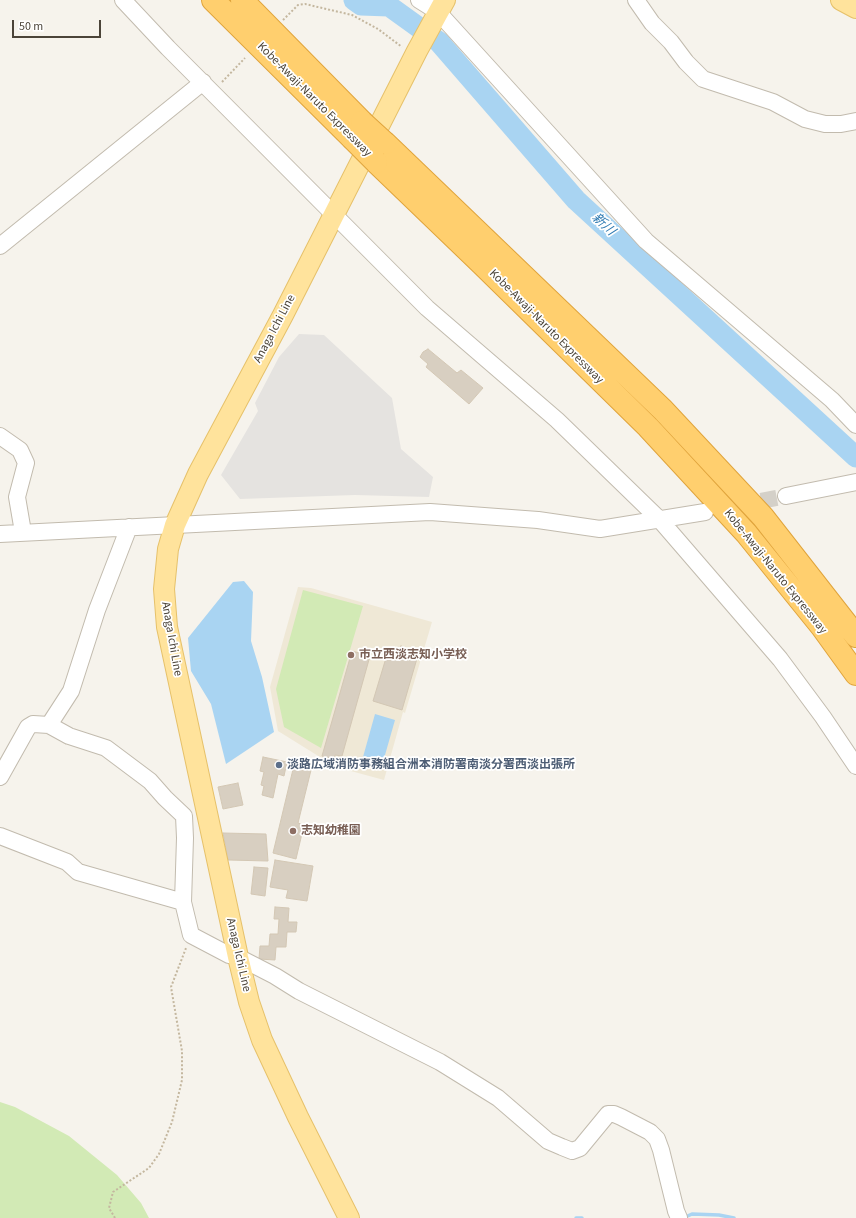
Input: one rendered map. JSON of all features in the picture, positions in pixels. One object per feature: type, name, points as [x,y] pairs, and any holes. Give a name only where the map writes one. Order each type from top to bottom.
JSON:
[{"type":"highway","name":"Kobe-Awaji-Naruto Expressway","points":[[213,0],[664,410],[763,517],[856,636]]},
{"type":"highway","name":"Kobe-Awaji-Naruto Expressway","points":[[242,0],[357,130]]},
{"type":"highway","name":"Kobe-Awaji-Naruto Expressway","points":[[380,152],[488,270],[648,428],[746,533],[822,627],[856,674]]},
{"type":"main road","points":[[841,0],[856,8]]},
{"type":"main road","name":"Anaga Ichi Line","points":[[349,1218],[298,1117],[262,1040],[249,1002],[167,627],[164,589],[168,549],[175,525],[198,474],[283,315],[439,11]]},
{"type":"street","points":[[123,0],[168,48],[427,308],[557,420],[660,520],[780,659],[824,717],[856,766]]},
{"type":"street","points":[[418,0],[439,11],[646,241],[832,400],[856,425]]},
{"type":"street","points":[[636,0],[652,23],[671,42],[686,62],[703,79],[773,102],[805,119],[824,124],[841,124],[856,121]]},
{"type":"street","points":[[0,246],[208,87]]},
{"type":"street","points":[[0,436],[20,450],[26,463],[17,497],[23,532]]},
{"type":"street","points":[[786,496],[856,482]]},
{"type":"street","points":[[0,534],[430,512],[538,520],[600,529],[705,512]]},
{"type":"street","points":[[49,725],[72,691],[97,610],[129,527]]},
{"type":"street","points":[[0,777],[28,727],[33,724],[49,725],[69,736],[106,748],[150,781],[184,816],[185,838],[183,902],[191,935],[228,955],[238,957],[275,976],[299,991],[440,1062],[498,1098],[548,1141],[572,1151],[580,1148],[608,1114],[614,1114],[622,1117],[650,1132],[657,1139],[661,1150],[678,1215]]},
{"type":"street","points":[[184,816],[204,801]]},
{"type":"street","points":[[0,836],[67,862],[78,872],[183,902]]},
{"type":"path","points":[[278,25],[298,5],[305,4],[352,15],[378,29],[416,54]]},
{"type":"path","points":[[208,87],[246,58]]},
{"type":"path","points":[[115,1218],[109,1208],[113,1192],[149,1168],[159,1154],[172,1122],[182,1080],[182,1051],[171,987],[191,935]]},
{"type":"shaded area","points":[[299,334],[324,335],[392,398],[401,449],[433,477],[429,497],[355,495],[240,499],[221,475],[258,411],[255,403],[279,357]]},
{"type":"shaded area","name":"市立西淡志知小学校","points":[[298,587],[311,588],[432,622],[405,713],[403,712],[384,780],[336,767],[278,731],[270,687]]},
{"type":"green space","points":[[303,590],[363,606],[321,748],[284,727],[276,689]]},
{"type":"green space","points":[[0,1102],[15,1107],[69,1136],[117,1175],[141,1203],[149,1218],[0,1218]]},
{"type":"water","points":[[244,581],[253,592],[251,641],[262,677],[274,732],[226,764],[211,704],[191,671],[188,638],[233,582]]},
{"type":"water","points":[[375,714],[395,720],[383,762],[363,757]]},
{"type":"building","points":[[428,349],[457,373],[461,370],[483,388],[469,404],[426,367],[428,364],[420,357],[423,352]]},
{"type":"building","points":[[401,646],[408,649],[407,652],[418,655],[402,710],[373,701],[389,648],[399,651]]},
{"type":"building","points":[[352,651],[370,656],[342,756],[335,755],[334,759],[322,756]]},
{"type":"building","points":[[263,757],[287,762],[284,776],[278,774],[273,798],[262,795],[264,786],[261,785],[264,772],[260,771]]},
{"type":"building","points":[[295,761],[312,766],[298,823],[304,825],[296,859],[273,853]]},
{"type":"building","points":[[238,783],[243,805],[223,809],[218,787]]},
{"type":"building","points":[[223,833],[266,834],[268,861],[228,860]]},
{"type":"building","points":[[275,860],[313,866],[307,901],[286,898],[288,890],[270,887]]},
{"type":"building","points":[[254,867],[268,868],[265,896],[251,894]]},
{"type":"building","points":[[275,907],[289,908],[288,922],[297,922],[296,932],[287,932],[286,947],[276,947],[275,960],[259,959],[260,946],[269,946],[270,934],[278,934],[279,919],[274,919]]},
{"type":"waterway","name":"新川","points":[[354,0],[361,5],[389,6],[439,42],[576,200],[856,457]]},
{"type":"waterway","points":[[683,1218],[692,1214],[719,1215],[734,1218]]},
{"type":"waterway","points":[[576,1218],[582,1218]]},
{"type":"tunnel","points":[[714,510],[786,496]]},
{"type":"place","name":"市立西淡志知小学校","points":[[351,655]]},
{"type":"place","name":"淡路広域消防事務組合洲本消防署南淡分署西淡出張所","points":[[279,765]]},
{"type":"place","name":"志知幼稚園","points":[[293,831]]}]
